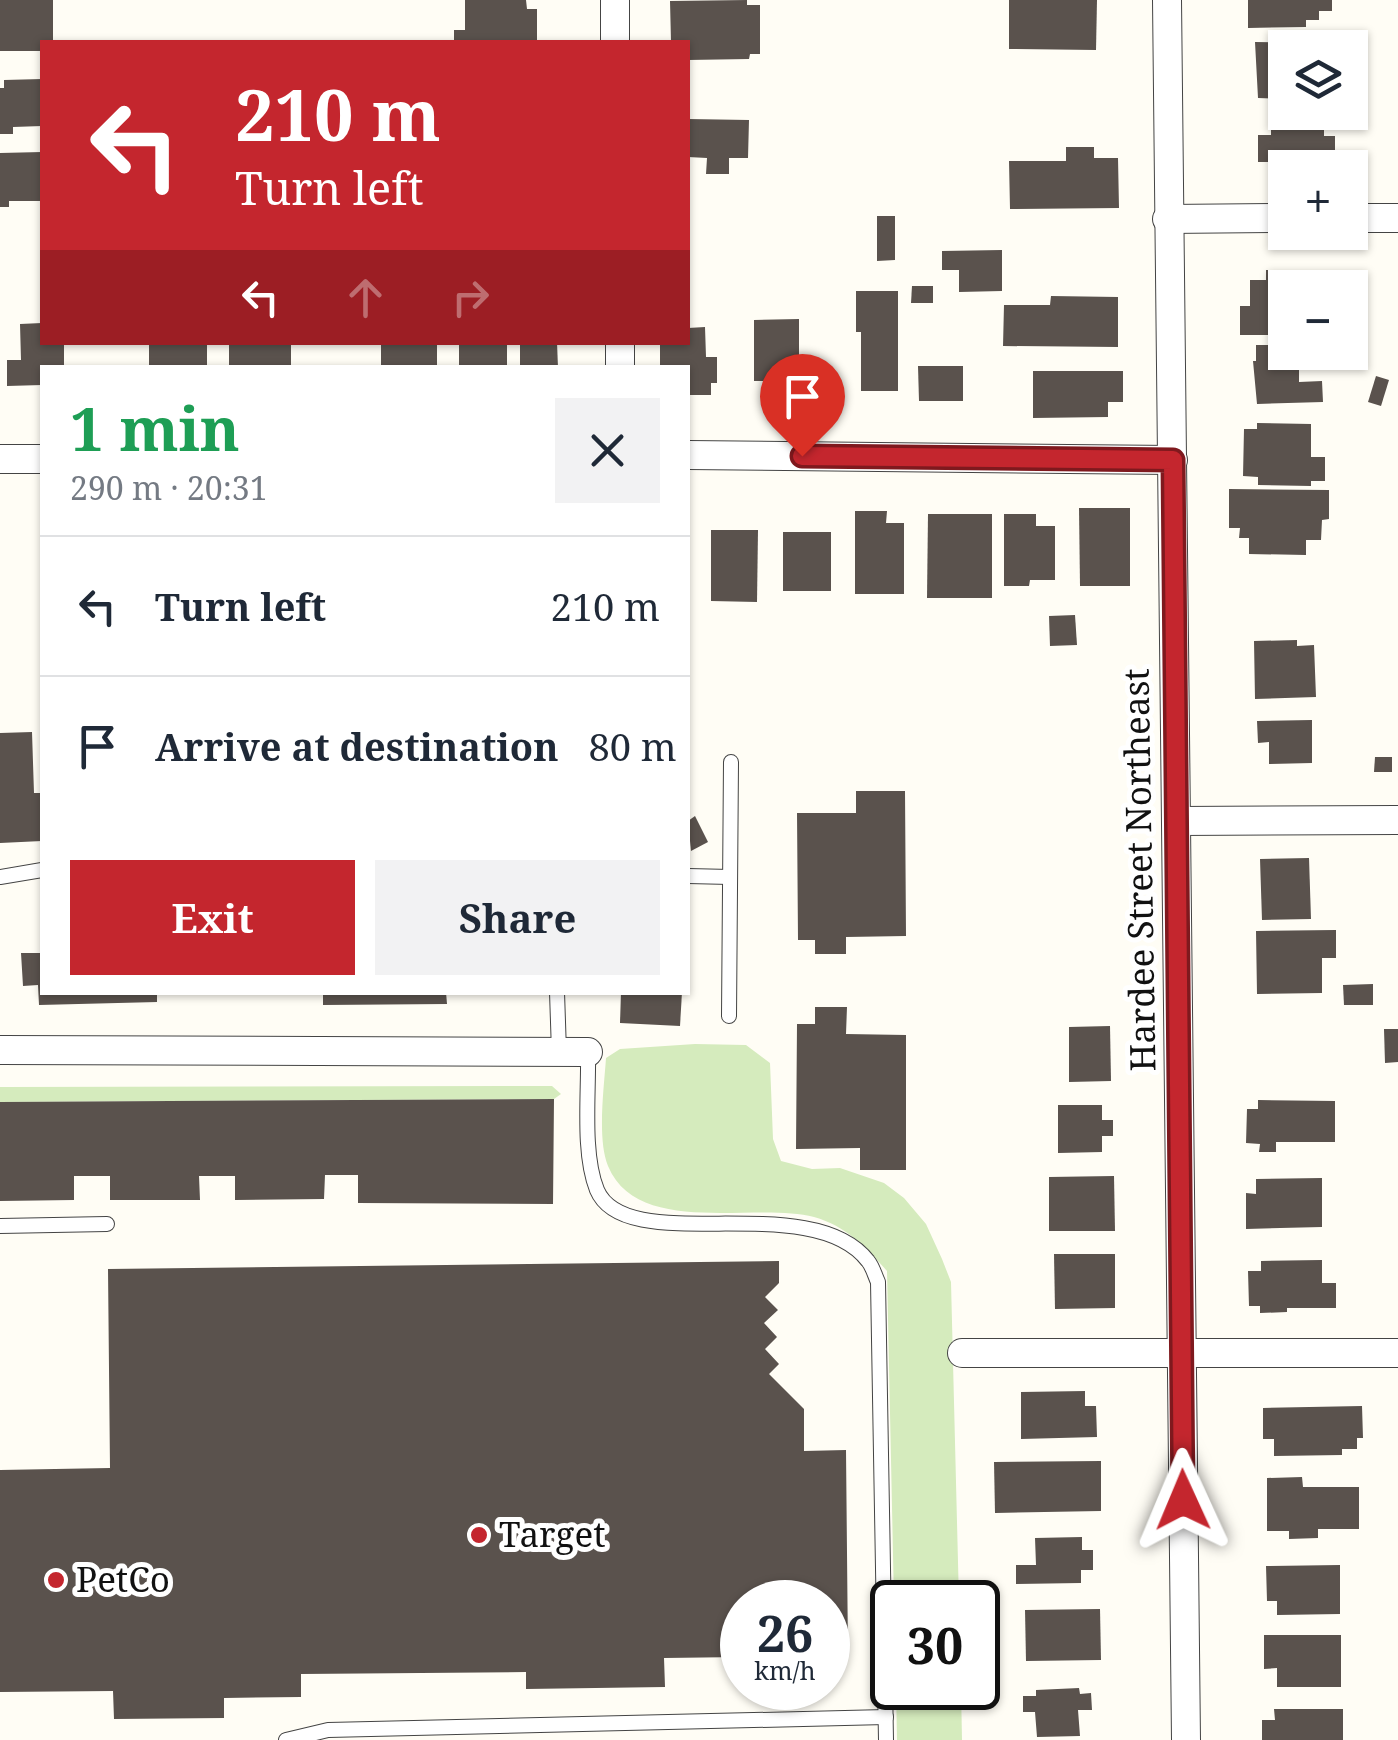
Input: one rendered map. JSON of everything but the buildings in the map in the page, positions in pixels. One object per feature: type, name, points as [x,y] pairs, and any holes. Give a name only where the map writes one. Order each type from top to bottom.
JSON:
[{"type":"street","points":[[614,0],[615,40]]},
{"type":"street","name":"Hardee Street Northeast","points":[[1167,0],[1186,1740]]},
{"type":"street","points":[[1168,219],[1268,218]]},
{"type":"street","points":[[1368,218],[1398,218]]},
{"type":"street","points":[[690,455],[1173,460]]},
{"type":"street","points":[[0,460],[40,459]]},
{"type":"street","points":[[1178,821],[1398,820]]},
{"type":"street","points":[[0,1050],[588,1052]]},
{"type":"street","points":[[962,1352],[1398,1352]]},
{"type":"lane","points":[[729,1016],[732,762]]},
{"type":"lane","points":[[0,877],[40,870]]},
{"type":"lane","points":[[690,876],[730,876]]},
{"type":"lane","points":[[557,995],[559,1052]]},
{"type":"lane","points":[[588,1052],[590,1165],[598,1194],[614,1212],[654,1222],[770,1224],[817,1230],[846,1242],[868,1261],[878,1282],[886,1740]]},
{"type":"lane","points":[[0,1226],[107,1224]]},
{"type":"lane","points":[[286,1740],[328,1730],[886,1718]]},
{"type":"green space","points":[[746,1045],[770,1063],[773,1139],[781,1161],[812,1169],[840,1168],[884,1183],[904,1198],[926,1224],[951,1282],[958,1580],[894,1580],[887,1271],[855,1238],[814,1217],[671,1210],[645,1202],[623,1188],[608,1166],[602,1128],[606,1058],[620,1049]]},
{"type":"green space","points":[[552,1086],[561,1094],[554,1099],[0,1102],[0,1087]]},
{"type":"green space","points":[[896,1710],[961,1710],[962,1740],[897,1740]]},
{"type":"place","name":"Target","points":[[479,1535]]},
{"type":"place","name":"PetCo","points":[[56,1580]]},
{"type":"route","points":[[802,456],[1173,460],[1183,1500]]}]
